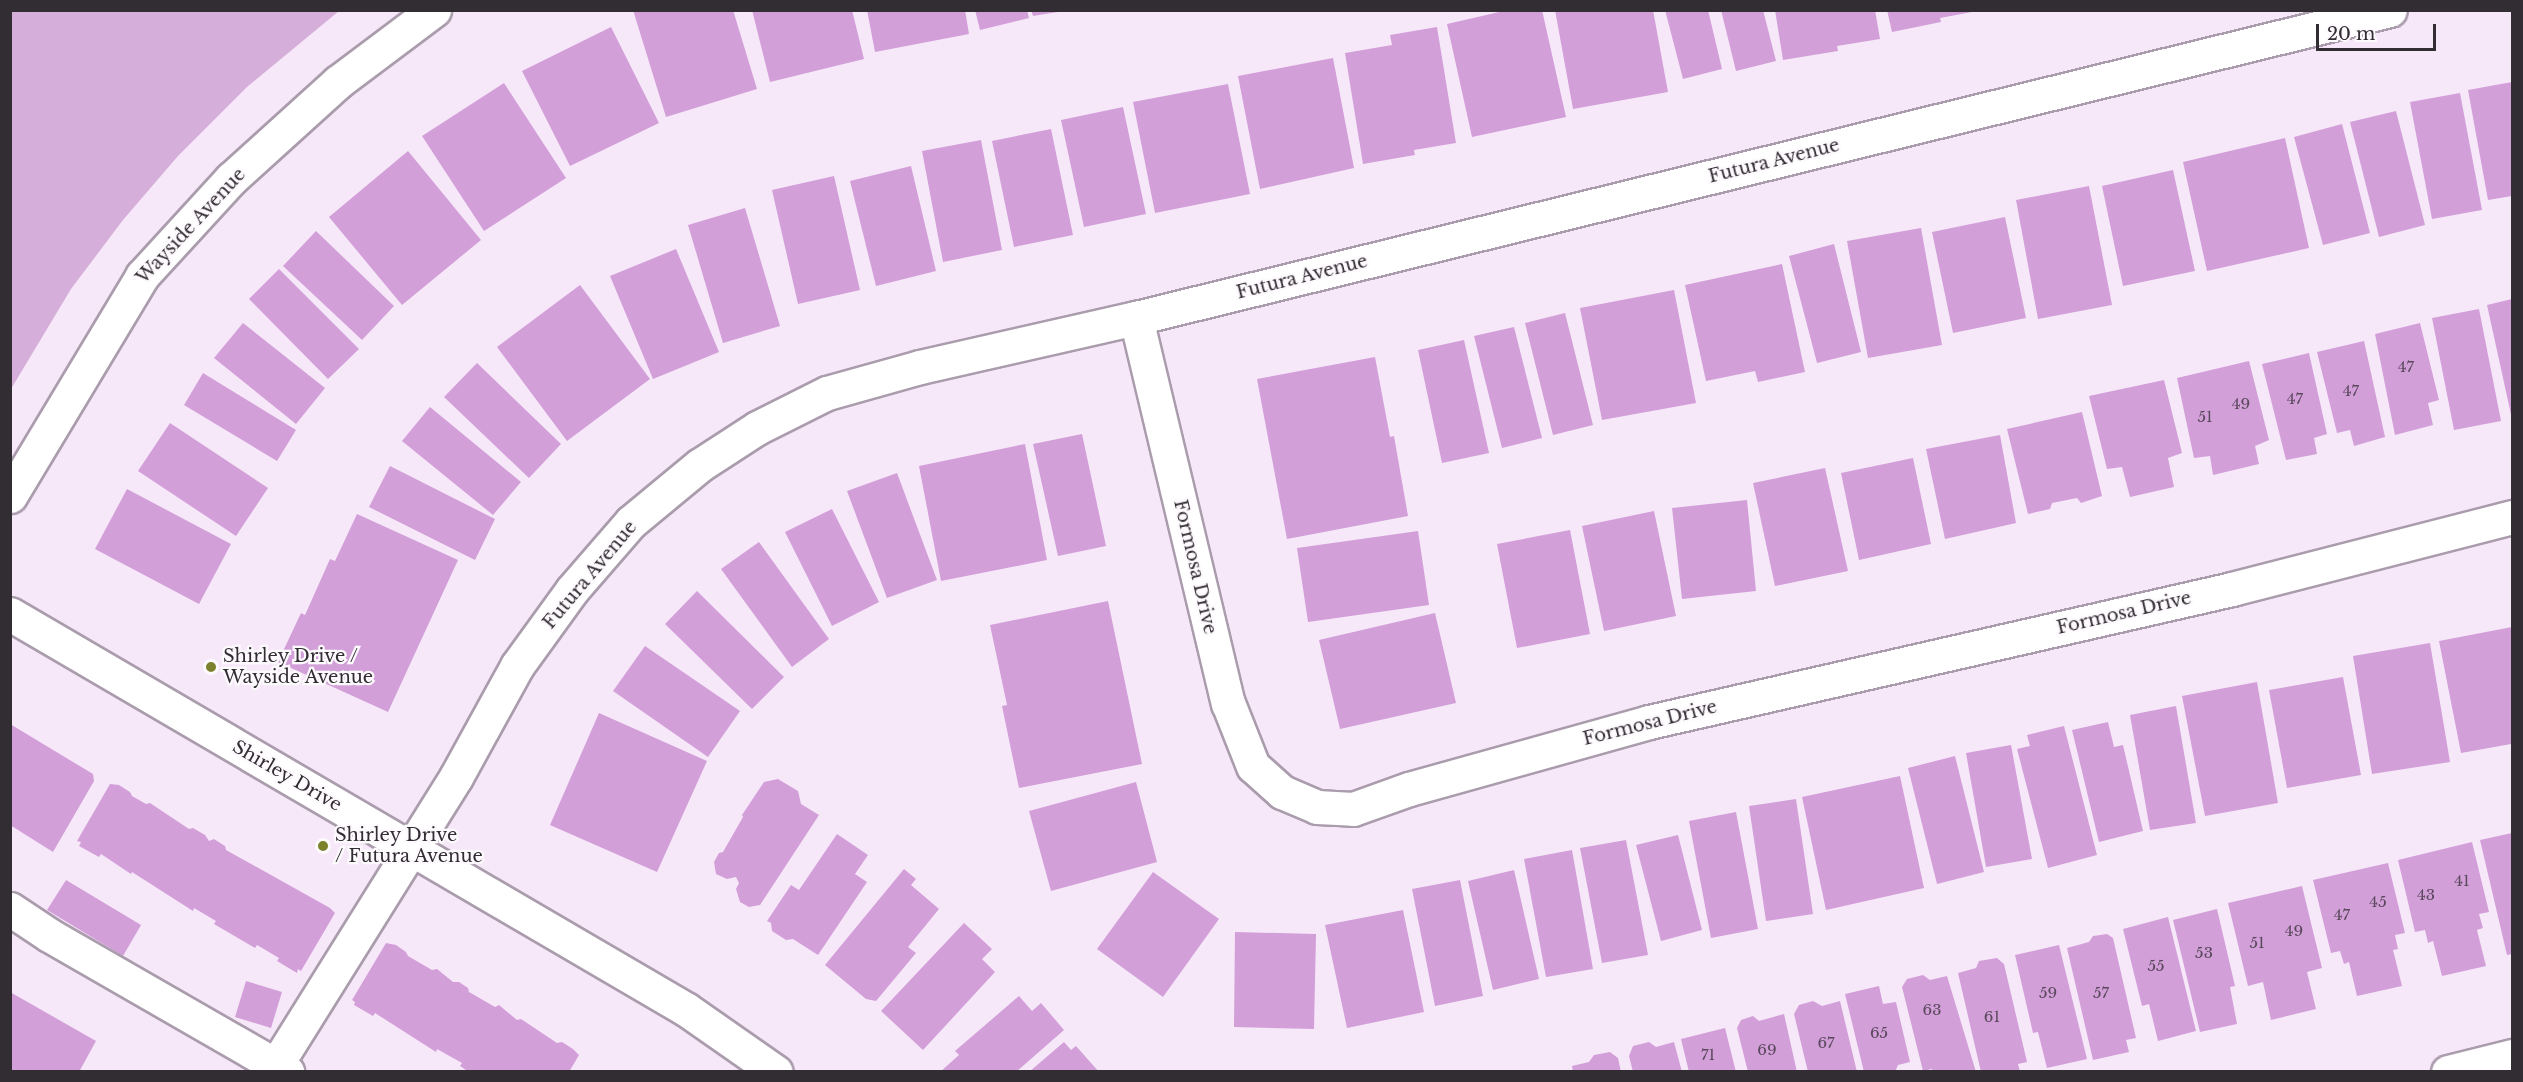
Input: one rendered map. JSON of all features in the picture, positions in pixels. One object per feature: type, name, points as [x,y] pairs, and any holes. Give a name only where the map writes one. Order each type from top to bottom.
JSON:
[{"type":"street","name":"Wayside Avenue","points":[[10,496],[142,276],[231,179],[338,82],[434,10]]},
{"type":"street","name":"Futura Avenue","points":[[282,1068],[456,777],[517,666],[572,590],[631,522],[700,465],[757,428],[827,393],[920,367],[1136,318],[2390,10]]},
{"type":"street","name":"Formosa Drive","points":[[1136,318],[1228,704],[1253,766],[1281,792],[1317,807],[1353,809],[1408,789],[1649,722],[2232,589],[2512,517]]},
{"type":"street","name":"Shirley Drive","points":[[10,615],[687,1010],[776,1071]]},
{"type":"street","points":[[10,909],[49,935],[282,1068]]},
{"type":"street","points":[[2448,1071],[2512,1056]]},
{"type":"shaded area","points":[[11,10],[339,11],[247,87],[178,156],[123,220],[71,289],[11,389]]},
{"type":"building","points":[[633,10],[733,10],[757,89],[666,117]]},
{"type":"building","points":[[752,10],[852,10],[864,59],[770,82]]},
{"type":"building","points":[[867,10],[965,10],[969,34],[875,52]]},
{"type":"building","points":[[975,10],[1027,10],[1029,18],[980,30]]},
{"type":"building","points":[[1031,10],[1058,10],[1058,12],[1033,16]]},
{"type":"building","points":[[1508,10],[1542,10],[1566,117],[1472,137],[1447,24]]},
{"type":"building","points":[[1555,10],[1653,10],[1668,92],[1573,109]]},
{"type":"building","points":[[1665,10],[1708,10],[1722,69],[1683,79]]},
{"type":"building","points":[[1721,10],[1763,10],[1776,61],[1736,71]]},
{"type":"building","points":[[1775,10],[1875,10],[1880,39],[1837,46],[1838,51],[1783,60]]},
{"type":"building","points":[[1887,10],[1972,10],[1972,12],[1940,18],[1941,22],[1892,32]]},
{"type":"building","points":[[611,27],[659,123],[570,166],[522,71]]},
{"type":"building","points":[[1437,27],[1456,143],[1414,150],[1415,155],[1363,164],[1345,53],[1392,45],[1390,35]]},
{"type":"building","points":[[1333,58],[1354,168],[1260,189],[1238,76]]},
{"type":"building","points":[[2512,82],[2512,196],[2488,200],[2468,90]]},
{"type":"building","points":[[504,83],[566,178],[484,231],[422,136]]},
{"type":"building","points":[[1228,84],[1250,194],[1155,213],[1133,102]]},
{"type":"building","points":[[2460,93],[2482,210],[2432,219],[2410,102]]},
{"type":"building","points":[[1123,107],[1146,214],[1084,227],[1061,120]]},
{"type":"building","points":[[2396,111],[2425,225],[2379,237],[2350,122]]},
{"type":"building","points":[[2342,124],[2370,233],[2323,245],[2294,137]]},
{"type":"building","points":[[1051,129],[1073,235],[1014,247],[992,141]]},
{"type":"building","points":[[2285,138],[2309,248],[2207,271],[2183,162]]},
{"type":"building","points":[[981,140],[1002,250],[943,262],[922,151]]},
{"type":"building","points":[[408,151],[481,240],[402,305],[329,217]]},
{"type":"building","points":[[911,166],[936,271],[876,286],[850,181]]},
{"type":"building","points":[[2173,170],[2195,271],[2123,286],[2102,186]]},
{"type":"building","points":[[834,176],[860,290],[798,304],[772,190]]},
{"type":"building","points":[[2089,186],[2112,305],[2038,319],[2016,200]]},
{"type":"building","points":[[745,208],[780,326],[723,343],[688,225]]},
{"type":"building","points":[[2005,217],[2026,318],[1953,333],[1932,232]]},
{"type":"building","points":[[1921,228],[1942,345],[1868,358],[1847,241]]},
{"type":"building","points":[[316,231],[394,306],[362,340],[283,266]]},
{"type":"building","points":[[1834,244],[1861,352],[1817,363],[1789,256]]},
{"type":"building","points":[[676,249],[719,352],[653,379],[610,276]]},
{"type":"building","points":[[1782,264],[1805,372],[1758,382],[1755,371],[1706,381],[1685,285]]},
{"type":"building","points":[[279,269],[359,349],[328,379],[249,299]]},
{"type":"building","points":[[580,285],[650,379],[567,441],[497,347]]},
{"type":"building","points":[[1674,290],[1696,403],[1602,420],[1580,308]]},
{"type":"building","points":[[2512,299],[2512,419],[2487,305]]},
{"type":"building","points":[[2479,309],[2501,421],[2454,430],[2432,318]]},
{"type":"building","points":[[1565,313],[1593,425],[1553,435],[1525,323]]},
{"type":"building","points":[[243,323],[325,388],[296,424],[214,358]]},
{"type":"building","points":[[2420,323],[2439,400],[2428,403],[2433,425],[2395,435],[2375,334]]},
{"type":"building","points":[[1514,327],[1542,438],[1502,448],[1474,336]]},
{"type":"building","points":[[1464,340],[1489,453],[1442,463],[1418,350]]},
{"type":"building","points":[[2364,341],[2385,437],[2354,446],[2350,430],[2337,433],[2317,352]]},
{"type":"building","points":[[2309,353],[2327,434],[2314,438],[2317,454],[2286,460],[2262,364]]},
{"type":"building","points":[[1375,357],[1390,437],[1394,436],[1408,516],[1287,539],[1257,379]]},
{"type":"building","points":[[2249,361],[2269,440],[2255,446],[2259,464],[2213,475],[2210,456],[2194,458],[2177,378]]},
{"type":"building","points":[[477,363],[561,444],[529,478],[444,397]]},
{"type":"building","points":[[203,373],[296,430],[277,461],[184,405]]},
{"type":"building","points":[[2164,380],[2182,453],[2168,458],[2174,487],[2130,497],[2122,467],[2107,469],[2089,396]]},
{"type":"building","points":[[430,407],[521,482],[493,515],[402,441]]},
{"type":"building","points":[[2082,412],[2102,496],[2081,503],[2077,498],[2052,503],[2050,509],[2028,514],[2007,429]]},
{"type":"building","points":[[170,423],[268,488],[236,536],[138,471]]},
{"type":"building","points":[[1082,434],[1106,546],[1058,556],[1033,444]]},
{"type":"building","points":[[2000,435],[2016,523],[1945,539],[1926,449]]},
{"type":"building","points":[[1025,444],[1047,560],[941,581],[919,466]]},
{"type":"building","points":[[1913,458],[1931,544],[1859,560],[1841,473]]},
{"type":"building","points":[[390,466],[495,519],[475,560],[369,507]]},
{"type":"building","points":[[1825,468],[1848,571],[1775,586],[1753,483]]},
{"type":"building","points":[[897,473],[937,580],[887,598],[847,491]]},
{"type":"building","points":[[127,489],[231,544],[199,604],[95,549]]},
{"type":"building","points":[[1747,500],[1756,591],[1682,599],[1672,508]]},
{"type":"building","points":[[832,509],[879,602],[832,626],[785,532]]},
{"type":"building","points":[[1654,511],[1676,616],[1604,631],[1582,526]]},
{"type":"building","points":[[357,514],[458,560],[388,712],[278,662],[301,613],[305,615],[330,559],[335,561]]},
{"type":"building","points":[[1570,530],[1590,634],[1517,648],[1497,544]]},
{"type":"building","points":[[1418,531],[1429,605],[1308,622],[1297,548]]},
{"type":"building","points":[[759,542],[829,639],[792,667],[721,569]]},
{"type":"building","points":[[697,591],[784,677],[752,709],[665,624]]},
{"type":"building","points":[[1108,601],[1142,764],[1019,788],[1002,706],[1007,705],[990,625]]},
{"type":"building","points":[[1435,613],[1456,703],[1340,729],[1319,640]]},
{"type":"building","points":[[2512,627],[2511,744],[2461,753],[2439,641]]},
{"type":"building","points":[[2430,643],[2450,762],[2372,774],[2353,656]]},
{"type":"building","points":[[645,646],[740,711],[708,757],[613,691]]},
{"type":"building","points":[[2343,677],[2361,775],[2287,788],[2269,690]]},
{"type":"building","points":[[2257,682],[2278,803],[2205,816],[2182,696]]},
{"type":"building","points":[[2176,706],[2196,823],[2150,830],[2130,715]]},
{"type":"building","points":[[599,713],[707,761],[657,872],[550,825]]},
{"type":"building","points":[[2108,722],[2114,747],[2123,745],[2143,831],[2099,842],[2072,730]]},
{"type":"building","points":[[10,724],[93,774],[94,781],[53,852],[10,825]]},
{"type":"building","points":[[2064,726],[2097,855],[2048,868],[2017,749],[2030,746],[2027,735]]},
{"type":"building","points":[[2011,745],[2032,859],[1986,867],[1966,753]]},
{"type":"building","points":[[1955,756],[1984,872],[1937,884],[1908,768]]},
{"type":"building","points":[[1900,776],[1924,888],[1826,910],[1802,797]]},
{"type":"building","points":[[778,779],[798,791],[801,804],[819,815],[760,905],[749,907],[740,902],[736,889],[739,883],[736,877],[727,879],[716,874],[714,862],[719,853],[723,852],[743,817],[742,815],[764,782]]},
{"type":"building","points":[[1136,782],[1157,862],[1051,891],[1029,811]]},
{"type":"building","points":[[110,784],[119,785],[132,796],[146,804],[150,803],[189,829],[193,828],[205,835],[209,841],[214,839],[225,846],[226,850],[330,908],[335,913],[301,971],[298,969],[297,973],[277,961],[279,958],[257,945],[255,948],[214,924],[216,921],[194,908],[193,911],[101,854],[99,857],[79,846],[81,842],[77,841]]},
{"type":"building","points":[[1796,799],[1813,914],[1766,921],[1749,806]]},
{"type":"building","points":[[1736,812],[1758,929],[1711,938],[1689,821]]},
{"type":"building","points":[[2512,833],[2512,954],[2507,955],[2480,840]]},
{"type":"building","points":[[837,834],[868,855],[855,874],[867,882],[818,955],[793,939],[786,940],[772,931],[771,923],[767,921],[791,885],[799,890]]},
{"type":"building","points":[[1678,835],[1702,930],[1661,941],[1636,845]]},
{"type":"building","points":[[1626,840],[1648,955],[1602,963],[1580,848]]},
{"type":"building","points":[[2472,842],[2489,912],[2479,914],[2483,928],[2477,930],[2486,966],[2442,976],[2433,941],[2428,943],[2425,930],[2415,932],[2398,860]]},
{"type":"building","points":[[1572,850],[1593,969],[1546,977],[1524,859]]},
{"type":"building","points":[[2388,863],[2405,933],[2395,935],[2398,949],[2393,950],[2402,986],[2357,996],[2349,962],[2344,964],[2340,951],[2331,953],[2313,880]]},
{"type":"building","points":[[904,869],[916,879],[911,885],[939,909],[908,947],[916,953],[876,1001],[866,999],[825,965]]},
{"type":"building","points":[[1514,870],[1539,979],[1493,990],[1468,881]]},
{"type":"building","points":[[1153,872],[1219,919],[1163,997],[1097,949]]},
{"type":"building","points":[[66,880],[141,925],[123,956],[47,910]]},
{"type":"building","points":[[1460,880],[1483,996],[1435,1006],[1412,889]]},
{"type":"building","points":[[2302,886],[2322,968],[2307,972],[2316,1009],[2271,1020],[2263,982],[2248,986],[2228,903]]},
{"type":"building","points":[[2217,909],[2235,986],[2230,987],[2237,1024],[2200,1032],[2173,920]]},
{"type":"building","points":[[1403,910],[1424,1012],[1347,1028],[1325,925]]},
{"type":"building","points":[[2168,917],[2196,1031],[2158,1041],[2149,1004],[2142,1006],[2123,929]]},
{"type":"building","points":[[964,923],[992,949],[982,959],[995,972],[923,1050],[881,1011]]},
{"type":"building","points":[[1235,932],[1316,934],[1314,1029],[1234,1027]]},
{"type":"building","points":[[2107,934],[2113,938],[2136,1038],[2126,1040],[2129,1052],[2093,1060],[2067,948],[2089,942],[2093,936]]},
{"type":"building","points":[[386,943],[396,945],[408,956],[432,970],[437,969],[453,982],[459,982],[468,988],[469,992],[495,1007],[499,1005],[517,1020],[521,1019],[557,1043],[562,1042],[573,1049],[579,1055],[569,1072],[469,1072],[460,1066],[462,1063],[437,1049],[436,1052],[375,1013],[373,1016],[354,1005],[355,1002],[352,1000]]},
{"type":"building","points":[[2059,945],[2087,1059],[2047,1068],[2038,1032],[2033,1033],[2015,955]]},
{"type":"building","points":[[1997,958],[2004,964],[2027,1062],[2018,1064],[2020,1072],[1981,1072],[1958,973],[1976,968],[1979,961]]},
{"type":"building","points":[[1923,975],[1930,980],[1947,976],[1976,1072],[1932,1072],[1932,1069],[1923,1071],[1902,987],[1907,979]]},
{"type":"building","points":[[246,981],[282,992],[271,1028],[235,1017]]},
{"type":"building","points":[[1879,986],[1883,1004],[1896,1002],[1910,1062],[1898,1065],[1895,1072],[1864,1072],[1845,994]]},
{"type":"building","points":[[10,992],[96,1041],[79,1072],[10,1072]]},
{"type":"building","points":[[1019,996],[1032,1011],[1041,1003],[1064,1030],[1016,1072],[940,1072],[959,1055],[955,1051]]},
{"type":"building","points":[[1813,1001],[1822,1006],[1840,1001],[1857,1072],[1808,1072],[1794,1014],[1799,1005]]},
{"type":"building","points":[[1784,1014],[1797,1072],[1748,1072],[1737,1028],[1741,1020],[1753,1016],[1759,1021]]},
{"type":"building","points":[[1725,1028],[1736,1072],[1689,1072],[1681,1039]]},
{"type":"building","points":[[1064,1042],[1071,1050],[1076,1046],[1099,1072],[1029,1072]]},
{"type":"building","points":[[1649,1042],[1656,1047],[1674,1042],[1682,1072],[1633,1072],[1629,1056],[1633,1046]]},
{"type":"building","points":[[1610,1052],[1618,1058],[1621,1072],[1573,1072],[1572,1066],[1589,1062],[1594,1055]]},
{"type":"place","name":"Shirley Drive / Wayside Avenue","points":[[211,667]]},
{"type":"place","name":"Shirley Drive / Futura Avenue","points":[[323,846]]}]
